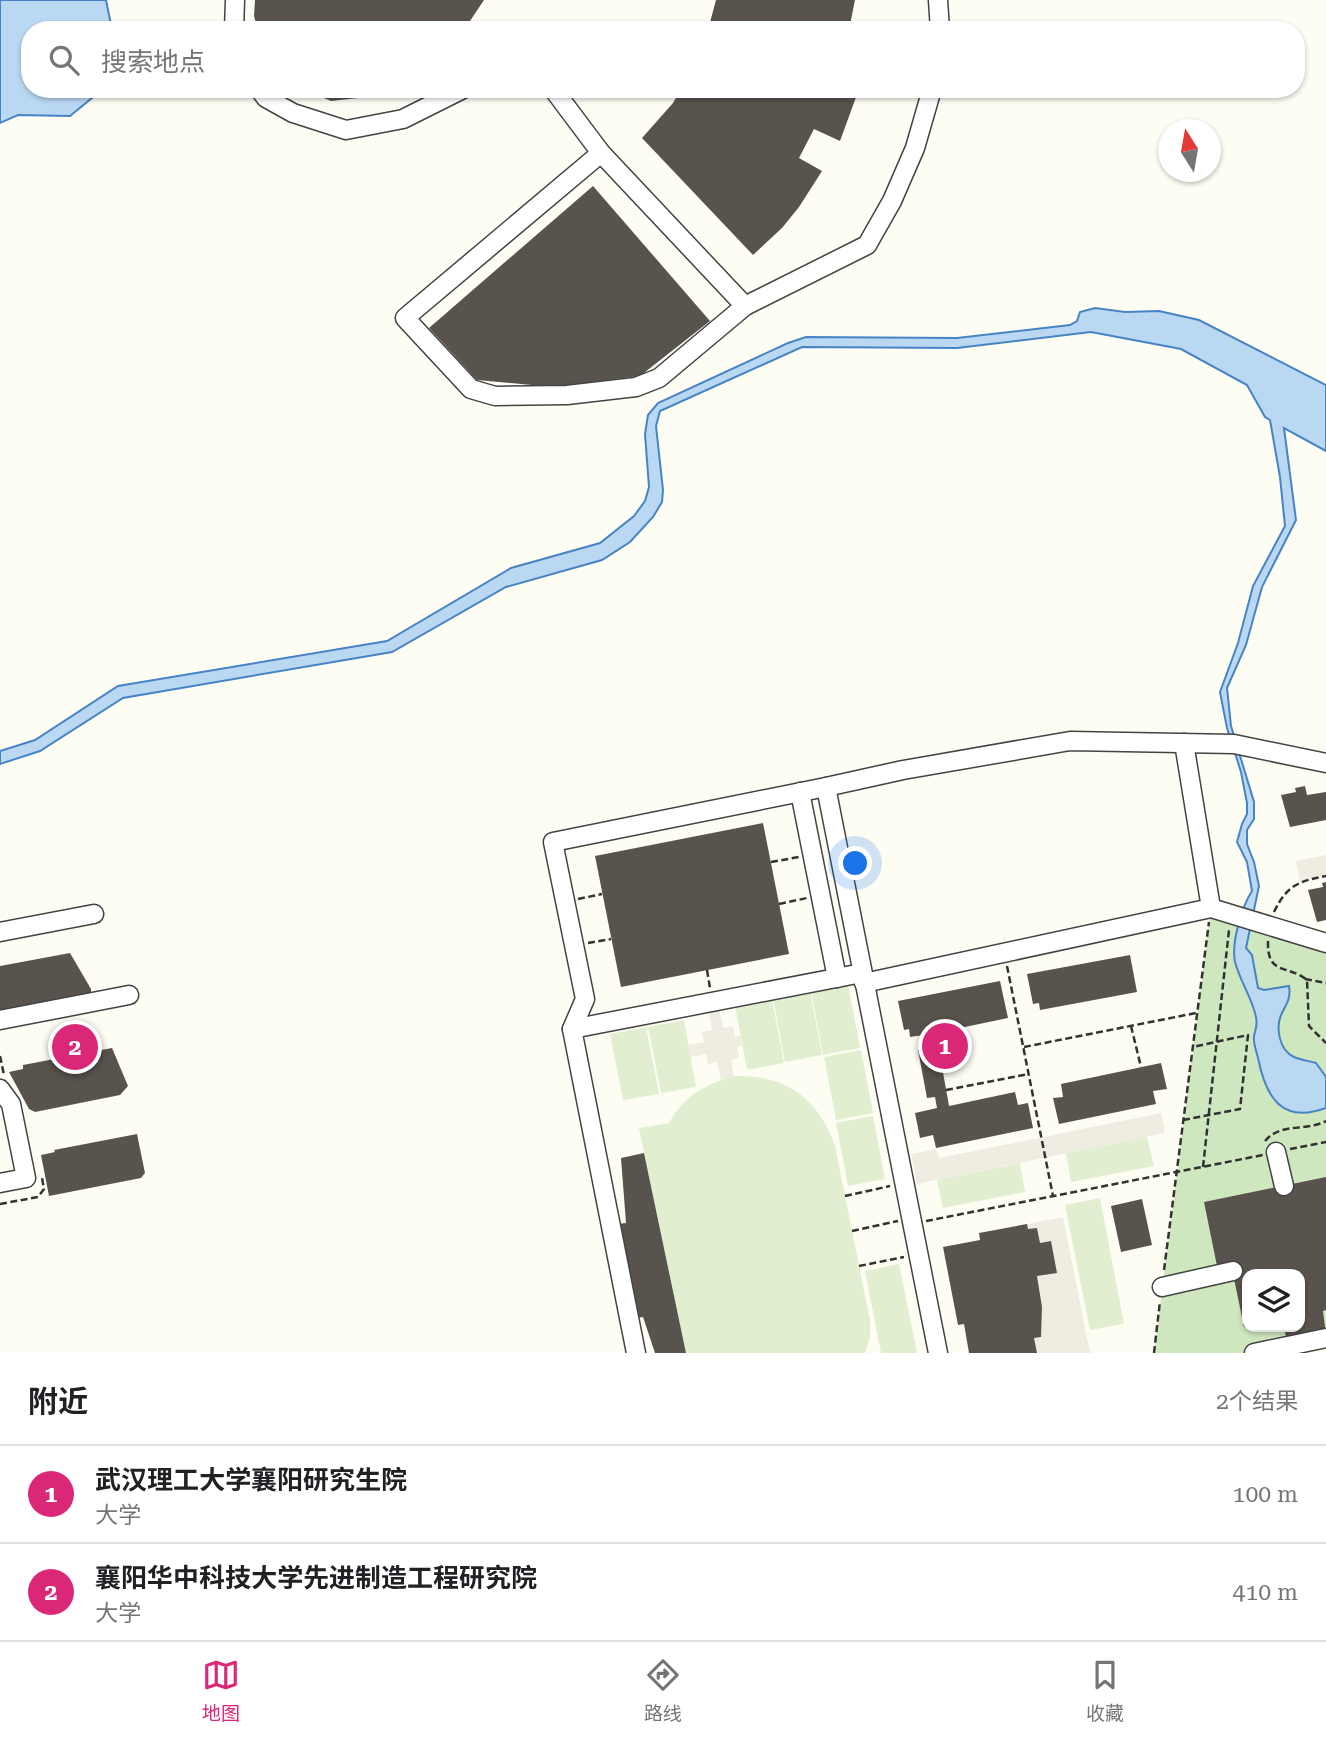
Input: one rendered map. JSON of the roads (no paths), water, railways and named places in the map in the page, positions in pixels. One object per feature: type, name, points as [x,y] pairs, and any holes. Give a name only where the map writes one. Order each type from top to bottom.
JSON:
[{"type":"street","points":[[234,21],[235,0]]},
{"type":"street","points":[[938,0],[939,21]]},
{"type":"street","points":[[268,98],[293,113],[346,130],[402,119],[445,98]]},
{"type":"street","points":[[560,98],[601,153],[745,306]]},
{"type":"street","points":[[601,153],[405,318],[471,389],[495,396],[567,395],[636,387],[659,378],[745,306],[867,245],[892,201],[915,148],[929,98]]},
{"type":"street","points":[[636,1353],[572,1029],[585,999],[553,842],[903,769],[1070,741],[1234,744],[1326,763]]},
{"type":"street","points":[[1184,743],[1211,908]]},
{"type":"street","points":[[826,787],[938,1353]]},
{"type":"street","points":[[800,792],[837,978]]},
{"type":"street","points":[[572,1029],[837,978],[863,978],[1005,953],[1211,908],[1326,943]]},
{"type":"street","points":[[0,932],[94,914]]},
{"type":"street","points":[[0,1020],[129,995]]},
{"type":"street","points":[[0,1089],[11,1104],[26,1178],[0,1183]]},
{"type":"street","points":[[1276,1152],[1284,1186]]},
{"type":"street","points":[[1162,1287],[1233,1271]]},
{"type":"street","points":[[1254,1353],[1326,1338]]},
{"type":"water","points":[[0,0],[106,0],[110,21],[21,21],[21,98],[92,98],[70,116],[18,115],[0,123]]},
{"type":"water","points":[[1095,308],[1125,312],[1159,311],[1199,320],[1326,385],[1326,451],[1284,428],[1296,520],[1262,587],[1246,645],[1227,688],[1231,726],[1254,802],[1254,819],[1247,830],[1247,844],[1259,886],[1246,948],[1252,955],[1258,988],[1264,990],[1289,986],[1289,997],[1280,1019],[1280,1038],[1289,1054],[1316,1063],[1326,1077],[1326,1108],[1298,1113],[1287,1110],[1271,1096],[1261,1072],[1255,1045],[1256,1017],[1237,969],[1234,954],[1238,925],[1252,891],[1247,862],[1237,842],[1247,814],[1247,803],[1220,692],[1238,643],[1253,586],[1285,526],[1270,420],[1265,417],[1247,385],[1181,349],[1091,332],[957,348],[802,347],[660,411],[656,426],[662,502],[653,517],[630,542],[602,560],[506,587],[392,652],[123,698],[40,751],[0,764],[0,751],[35,740],[118,686],[387,641],[511,568],[600,543],[634,516],[645,501],[649,487],[645,434],[648,415],[658,403],[788,343],[806,337],[957,338],[1070,325],[1077,321],[1080,312]]},
{"type":"place","name":"武汉理工大学襄阳研究生院","points":[[945,1046]]},
{"type":"place","name":"襄阳华中科技大学先进制造工程研究院","points":[[75,1047]]}]
